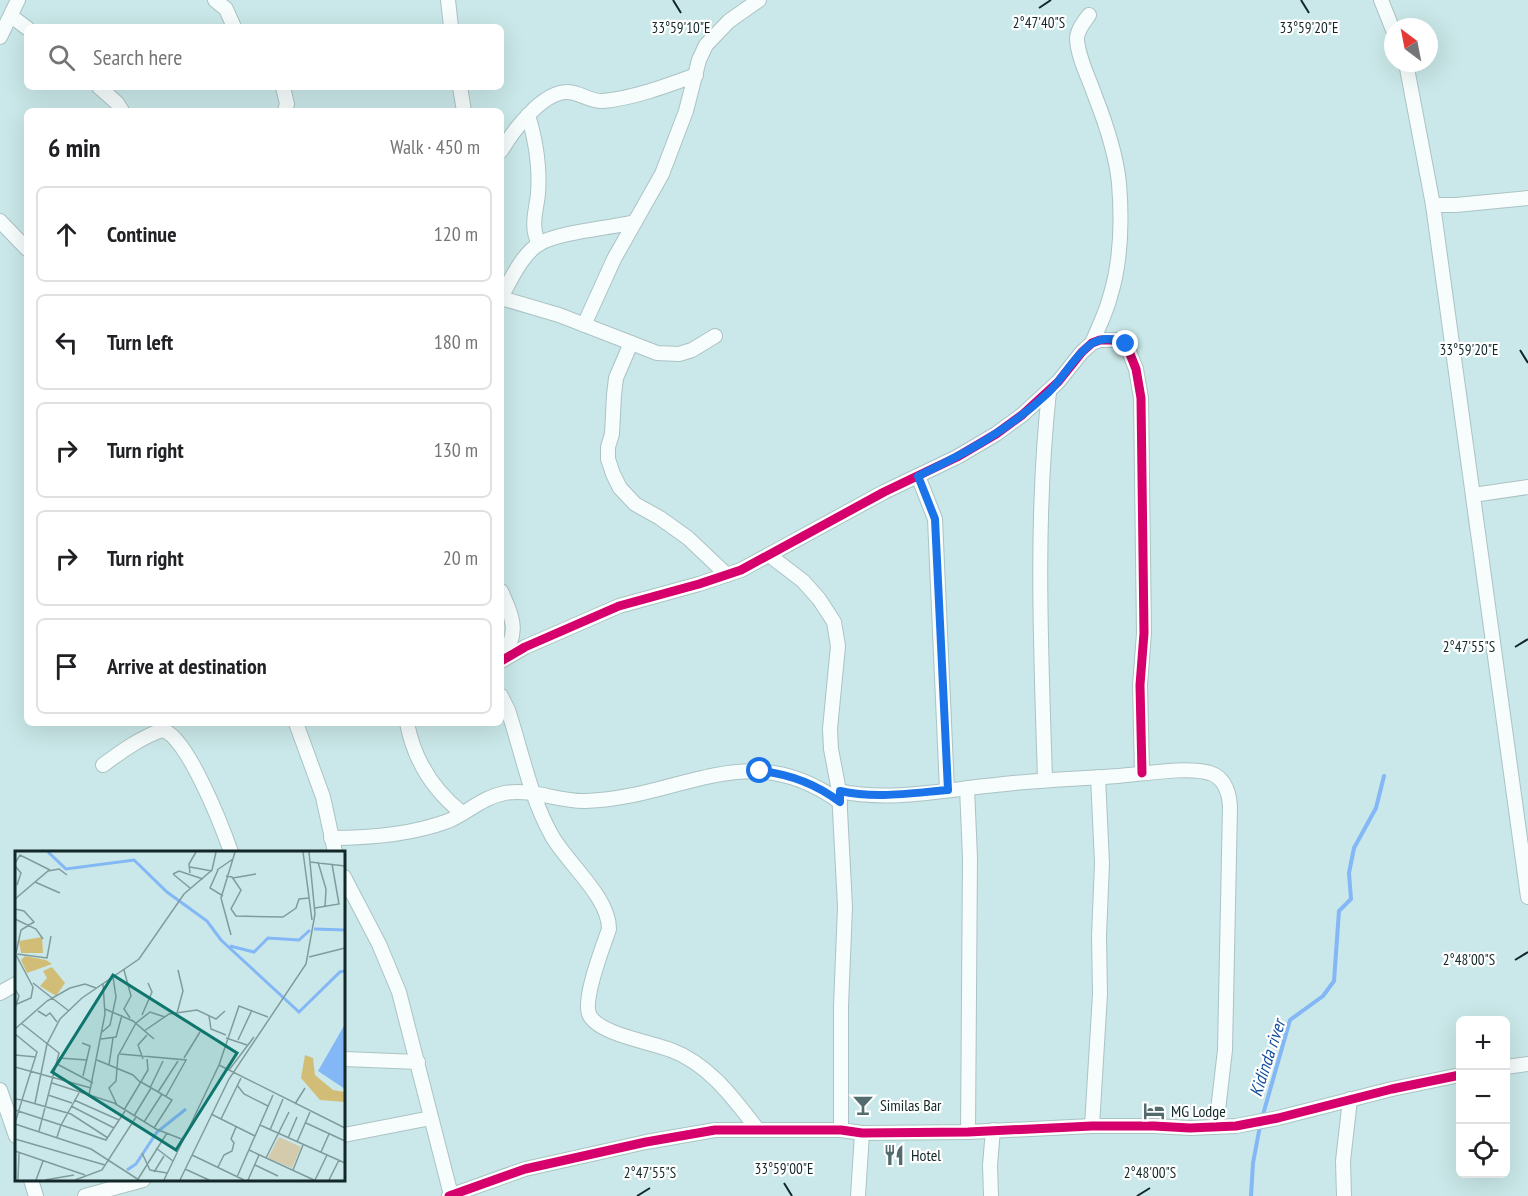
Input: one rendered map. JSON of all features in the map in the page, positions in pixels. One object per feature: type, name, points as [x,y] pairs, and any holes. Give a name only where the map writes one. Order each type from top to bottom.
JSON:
[{"type":"street","points":[[0,37],[18,0]]},
{"type":"street","points":[[215,0],[226,9],[233,24]]},
{"type":"street","points":[[448,0],[451,24]]},
{"type":"street","points":[[584,325],[614,259],[662,174],[686,111],[706,45],[729,21],[759,0]]},
{"type":"street","points":[[1380,0],[1388,18]]},
{"type":"street","points":[[1089,15],[1078,33],[1077,40],[1115,159],[1119,185],[1120,222],[1115,276],[1110,297],[1092,343]]},
{"type":"street","points":[[11,16],[24,26]]},
{"type":"street","points":[[1408,72],[1433,205],[1528,897]]},
{"type":"street","points":[[504,148],[528,115],[554,95],[566,92],[599,101],[608,100],[696,75]]},
{"type":"street","points":[[102,90],[120,108]]},
{"type":"street","points":[[284,90],[286,108]]},
{"type":"street","points":[[460,90],[463,108]]},
{"type":"street","points":[[528,115],[538,153],[538,194],[533,220],[534,234],[539,244]]},
{"type":"street","points":[[1433,205],[1528,198]]},
{"type":"street","points":[[0,221],[24,246]]},
{"type":"street","points":[[504,293],[529,253],[539,244],[557,237],[635,222]]},
{"type":"street","points":[[504,299],[559,315],[657,353],[679,354],[692,350],[715,336]]},
{"type":"street","points":[[504,658],[619,606],[741,570],[884,492],[957,457],[996,434],[1023,415],[1049,392],[1092,343],[1106,338],[1118,340],[1126,344],[1136,369],[1141,398],[1142,773]]},
{"type":"street","points":[[631,343],[616,378],[612,434],[608,447],[613,474],[620,488],[635,504],[688,538],[727,574]]},
{"type":"street","points":[[1045,779],[1041,552],[1042,482],[1049,392]]},
{"type":"street","points":[[918,476],[935,519],[948,790]]},
{"type":"street","points":[[1473,495],[1528,487]]},
{"type":"street","points":[[769,555],[803,581],[834,622],[838,646],[830,729],[831,749],[840,796],[845,908],[840,1130]]},
{"type":"street","points":[[504,597],[511,612],[514,627],[504,654]]},
{"type":"street","points":[[504,704],[533,792],[553,837],[599,899],[609,920],[609,929],[591,986],[587,1005],[589,1015],[602,1029],[673,1050],[693,1060],[736,1100],[758,1130]]},
{"type":"street","points":[[297,726],[323,796],[335,851]]},
{"type":"street","points":[[408,726],[410,741],[426,774],[452,805],[462,813]]},
{"type":"street","points":[[103,765],[130,745],[149,735],[162,730],[173,734],[185,751],[221,822],[231,851]]},
{"type":"street","points":[[331,838],[364,838],[440,824],[490,797],[506,792],[533,792],[585,801],[636,794],[730,771],[779,773],[840,796],[890,795],[1045,779],[1185,771],[1210,773],[1226,786],[1230,796],[1225,1050],[1216,1127]]},
{"type":"street","points":[[1092,1126],[1100,994],[1099,936],[1102,863],[1098,777]]},
{"type":"street","points":[[967,788],[970,858],[968,1132]]},
{"type":"street","points":[[345,885],[379,944],[399,992],[450,1196],[525,1169],[646,1142],[715,1130],[840,1130],[862,1133],[968,1132],[1092,1126],[1190,1128],[1236,1126],[1456,1076]]},
{"type":"street","points":[[0,993],[15,985]]},
{"type":"street","points":[[345,1059],[418,1062]]},
{"type":"street","points":[[1510,1066],[1528,1064]]},
{"type":"street","points":[[1,1091],[15,1133]]},
{"type":"street","points":[[1344,1196],[1343,1161],[1350,1100]]},
{"type":"street","points":[[345,1135],[431,1119]]},
{"type":"street","points":[[991,1196],[990,1165],[993,1130]]},
{"type":"street","points":[[858,1196],[862,1133]]},
{"type":"street","points":[[32,1181],[36,1196]]},
{"type":"street","points":[[85,1196],[136,1181]]},
{"type":"waterway","name":"Kidinda river","points":[[1262,1118],[1290,1020],[1323,996],[1334,981],[1339,911],[1351,899],[1349,873],[1354,848],[1376,808],[1384,776]]},
{"type":"waterway","name":"Kidinda river","points":[[1251,1196],[1253,1163],[1260,1126]]},
{"type":"cycle path","points":[[504,659],[525,647],[619,606],[741,570],[884,492],[957,457],[996,434],[1022,415],[1058,382],[1092,343],[1100,340],[1118,340],[1126,344],[1136,369],[1141,398],[1144,633],[1140,685],[1142,773]]},
{"type":"cycle path","points":[[449,1196],[525,1169],[646,1142],[715,1130],[841,1130],[862,1133],[968,1132],[1092,1126],[1190,1128],[1236,1126],[1456,1076]]},
{"type":"place","name":"Similas Bar","points":[[863,1105]]},
{"type":"place","name":"MG Lodge","points":[[1154,1111]]},
{"type":"place","name":"Hotel","points":[[894,1155]]},
{"type":"route","points":[[760,771],[779,773],[805,781],[827,792],[840,802],[840,791],[858,795],[890,795],[948,790],[935,519],[918,476],[957,457],[1023,415],[1049,392],[1092,343],[1106,338],[1126,344]]}]
